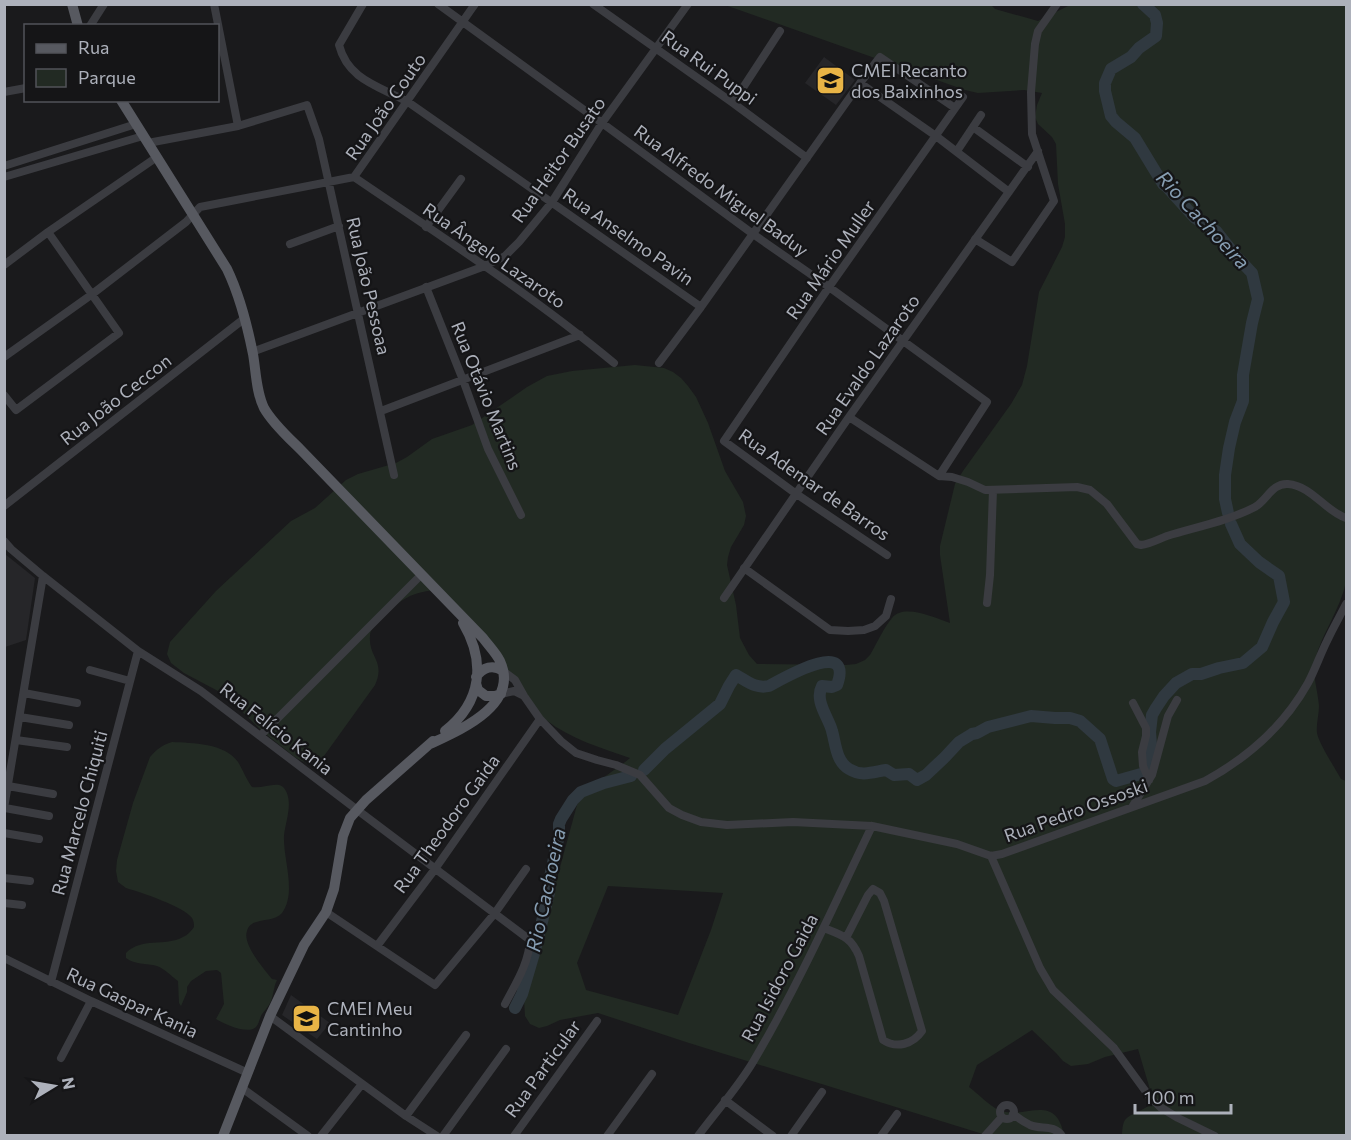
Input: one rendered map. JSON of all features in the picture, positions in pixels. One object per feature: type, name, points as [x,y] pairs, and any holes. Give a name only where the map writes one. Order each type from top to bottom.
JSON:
[{"type":"main road","points":[[72,4],[78,24]]},
{"type":"main road","points":[[122,102],[227,269],[237,290],[264,408],[483,638],[499,659],[504,683],[496,702],[454,733],[430,744]]},
{"type":"main road","points":[[223,1136],[270,1016],[304,945],[326,912],[334,889],[346,825],[356,809],[460,718],[470,702],[476,680],[477,658],[474,645],[457,612]]},
{"type":"main road","points":[[501,694],[486,696],[478,690],[476,680],[483,669],[488,667],[503,671]]},
{"type":"street","points":[[78,24],[92,23],[104,4]]},
{"type":"street","points":[[214,4],[218,24]]},
{"type":"street","name":"Rua Anselmo Pavin","points":[[363,4],[339,45],[342,58],[351,69],[366,81],[408,102],[702,307]]},
{"type":"street","name":"Rua Alfredo Miguel Baduy","points":[[438,4],[987,402],[939,476]]},
{"type":"street","name":"Rua João Couto","points":[[4,357],[91,295],[186,222],[200,207],[354,177],[475,4]]},
{"type":"street","name":"Rua Rui Puppi","points":[[592,4],[807,158]]},
{"type":"street","name":"Rua Heitor Busato","points":[[252,352],[485,266],[504,256],[519,242],[552,202],[602,123],[688,4]]},
{"type":"street","points":[[975,239],[1012,262],[1054,201],[1032,134],[1031,92],[1038,31],[1057,4]]},
{"type":"street","points":[[4,177],[146,139],[238,126],[219,29]]},
{"type":"street","points":[[733,103],[780,31]]},
{"type":"street","points":[[659,363],[702,307],[880,57],[954,108]]},
{"type":"street","points":[[860,83],[936,135],[1010,192]]},
{"type":"street","points":[[4,92],[24,88]]},
{"type":"street","name":"Rua Mário Muller","points":[[724,441],[963,97]]},
{"type":"street","name":"Rua João Pessoaa","points":[[238,126],[307,105],[320,139],[394,475]]},
{"type":"street","points":[[957,151],[981,115]]},
{"type":"street","points":[[4,166],[136,124]]},
{"type":"street","points":[[973,127],[1028,167]]},
{"type":"street","name":"Rua Evaldo Lazaroto","points":[[724,598],[795,493],[1038,151]]},
{"type":"street","points":[[4,265],[157,157]]},
{"type":"street","name":"Rua Ângelo Lazaroto","points":[[354,177],[485,266],[580,335],[614,363]]},
{"type":"street","points":[[426,227],[461,178]]},
{"type":"street","points":[[290,244],[339,226]]},
{"type":"street","points":[[4,395],[16,410],[119,333],[48,232]]},
{"type":"street","name":"Rua Otávio Martins","points":[[426,287],[488,449],[520,515]]},
{"type":"street","name":"Rua João Ceccon","points":[[4,507],[245,318]]},
{"type":"street","points":[[381,411],[580,335]]},
{"type":"street","points":[[849,417],[939,476],[960,479],[985,490],[1077,487],[1090,490],[1107,504],[1137,544],[1141,545],[1251,509],[1261,504],[1272,490],[1281,484],[1290,484],[1311,493],[1336,514],[1347,518]]},
{"type":"street","name":"Rua Ademar de Barros","points":[[724,441],[795,493],[887,555]]},
{"type":"street","points":[[987,603],[993,490]]},
{"type":"street","name":"Rua Felício Kania","points":[[4,541],[43,576],[138,651],[201,691],[530,940],[530,948],[523,970],[505,1004]]},
{"type":"street","points":[[744,568],[830,630],[864,630],[875,626],[886,616],[891,598]]},
{"type":"street","points":[[260,736],[421,575]]},
{"type":"street","points":[[43,576],[4,808],[49,816]]},
{"type":"street","name":"Rua Pedro Ossoski","points":[[503,671],[515,680],[540,719],[576,753],[633,771],[640,775],[669,807],[700,822],[728,825],[793,822],[872,825],[957,844],[991,856],[1002,855],[1205,781],[1224,770],[1272,732],[1291,709],[1308,683],[1347,604]]},
{"type":"street","name":"Rua Marcelo Chiquiti","points":[[51,982],[138,651]]},
{"type":"street","points":[[90,670],[130,681]]},
{"type":"street","points":[[501,694],[514,691],[524,696]]},
{"type":"street","points":[[24,693],[77,703]]},
{"type":"street","points":[[1132,807],[1149,780],[1158,757],[1168,716],[1177,700]]},
{"type":"street","points":[[1133,703],[1146,728],[1142,752],[1143,766],[1149,780]]},
{"type":"street","points":[[20,717],[69,725]]},
{"type":"street","name":"Rua Theodoro Gaida","points":[[378,946],[540,719]]},
{"type":"street","points":[[16,740],[67,747]]},
{"type":"street","points":[[8,786],[53,794]]},
{"type":"street","name":"Rua Isidoro Gaida","points":[[698,1136],[752,1064],[824,927],[872,825]]},
{"type":"street","points":[[4,832],[39,839]]},
{"type":"street","points":[[991,856],[1040,968],[1053,990],[1114,1048],[1149,1096],[1160,1107],[1215,1136]]},
{"type":"street","points":[[326,912],[435,985],[495,913],[526,869]]},
{"type":"street","points":[[4,878],[30,881]]},
{"type":"street","points":[[824,927],[854,944],[860,956],[883,1040],[889,1044],[903,1044],[916,1039],[922,1031],[880,893],[873,889],[868,895],[846,938]]},
{"type":"street","points":[[4,903],[22,905]]},
{"type":"street","name":"Rua Gaspar Kania","points":[[4,958],[91,1001],[248,1073]]},
{"type":"street","points":[[61,1058],[91,1001]]},
{"type":"street","points":[[270,1016],[406,1116],[437,1136]]},
{"type":"street","name":"Rua Particular","points":[[514,1136],[597,1021]]},
{"type":"street","points":[[406,1116],[466,1035]]},
{"type":"street","points":[[443,1136],[506,1048]]},
{"type":"street","points":[[607,1136],[652,1074]]},
{"type":"street","points":[[321,1136],[362,1084]]},
{"type":"street","points":[[242,1088],[308,1136]]},
{"type":"street","points":[[791,1136],[822,1092]]},
{"type":"street","points":[[725,1100],[773,1136]]},
{"type":"street","points":[[985,1136],[1002,1117],[1000,1109],[1004,1106],[1011,1107],[1013,1114],[1031,1125],[1053,1128],[1058,1130],[1062,1136]]},
{"type":"street","points":[[881,1136],[897,1114]]},
{"type":"shaded area","name":"CMEI Recanto dos Baixinhos","points":[[824,57],[855,80],[836,105],[805,83]]},
{"type":"shaded area","points":[[5,554],[35,578],[26,640],[5,647]]},
{"type":"shaded area","name":"CMEI Meu Cantinho","points":[[291,995],[330,1023],[317,1039],[282,1015]]},
{"type":"green space","points":[[725,5],[991,5],[995,9],[1038,21],[1070,5],[1346,5],[1346,582],[1340,602],[1318,650],[1314,671],[1319,706],[1318,738],[1341,779],[1346,781],[1346,1135],[1122,1135],[1126,1119],[1154,1103],[1138,1049],[1105,1057],[1088,1064],[1071,1066],[1032,1030],[977,1065],[969,1087],[999,1110],[1018,1112],[1038,1110],[1054,1114],[1060,1122],[1064,1135],[986,1135],[598,1013],[560,1020],[539,1028],[530,1024],[525,1016],[524,999],[577,805],[588,790],[630,758],[576,738],[540,715],[501,662],[436,590],[418,593],[404,599],[373,627],[370,643],[379,670],[375,685],[324,756],[317,763],[310,765],[296,758],[263,732],[229,699],[171,663],[167,654],[170,642],[216,591],[291,521],[315,508],[346,480],[358,474],[396,463],[432,439],[472,425],[547,376],[572,371],[635,365],[664,368],[681,378],[688,386],[696,397],[708,423],[725,471],[743,502],[746,516],[744,525],[731,547],[727,565],[736,605],[740,638],[757,664],[856,664],[870,655],[886,627],[897,614],[920,613],[950,623],[940,546],[955,484],[1022,385],[1039,292],[1065,237],[1058,184],[1056,144],[1038,124],[1035,117],[1042,93],[1024,90],[978,93]],"holes":[[[608,886],[723,893],[678,1015],[586,990],[577,963]]]},
{"type":"green space","points":[[172,742],[208,745],[225,751],[238,762],[252,787],[280,785],[287,792],[289,805],[284,845],[289,886],[286,905],[278,916],[249,926],[246,936],[255,956],[272,979],[277,980],[270,1003],[257,1026],[252,1029],[236,1028],[216,1019],[224,1004],[221,973],[217,970],[206,971],[191,981],[181,1006],[178,981],[157,966],[137,963],[126,958],[126,953],[132,948],[176,940],[186,935],[194,927],[192,918],[181,909],[126,888],[118,882],[116,871],[133,803],[150,757],[165,744]]},
{"type":"waterway","name":"Rio Cachoeira","points":[[1143,4],[1155,15],[1156,36],[1131,57],[1111,69],[1105,83],[1111,116],[1135,138],[1163,184],[1195,218],[1216,231],[1252,273],[1258,299],[1243,375],[1243,401],[1235,422],[1225,475],[1225,499],[1228,513]]},
{"type":"waterway","name":"Rio Cachoeira","points":[[644,770],[665,749],[720,704],[736,675],[764,687],[815,664],[827,662],[836,664],[840,671],[837,685],[822,686],[821,703],[841,762],[858,773],[886,770],[894,775],[909,774],[917,780],[926,775],[959,742],[972,734],[988,727],[1031,716],[1070,718],[1080,721],[1100,739],[1113,779],[1116,781],[1148,772],[1151,770],[1152,757],[1150,732],[1152,715],[1164,696],[1176,683],[1192,674],[1201,674],[1243,663],[1262,647],[1284,602],[1279,576],[1259,562],[1240,544],[1231,524]]},
{"type":"waterway","name":"Rio Cachoeira","points":[[515,1008],[522,994],[549,893],[561,819],[581,792],[631,776]]},
{"type":"place","name":"CMEI Recanto dos Baixinhos","points":[[830,81]]},
{"type":"place","name":"CMEI Meu Cantinho","points":[[306,1019]]}]
